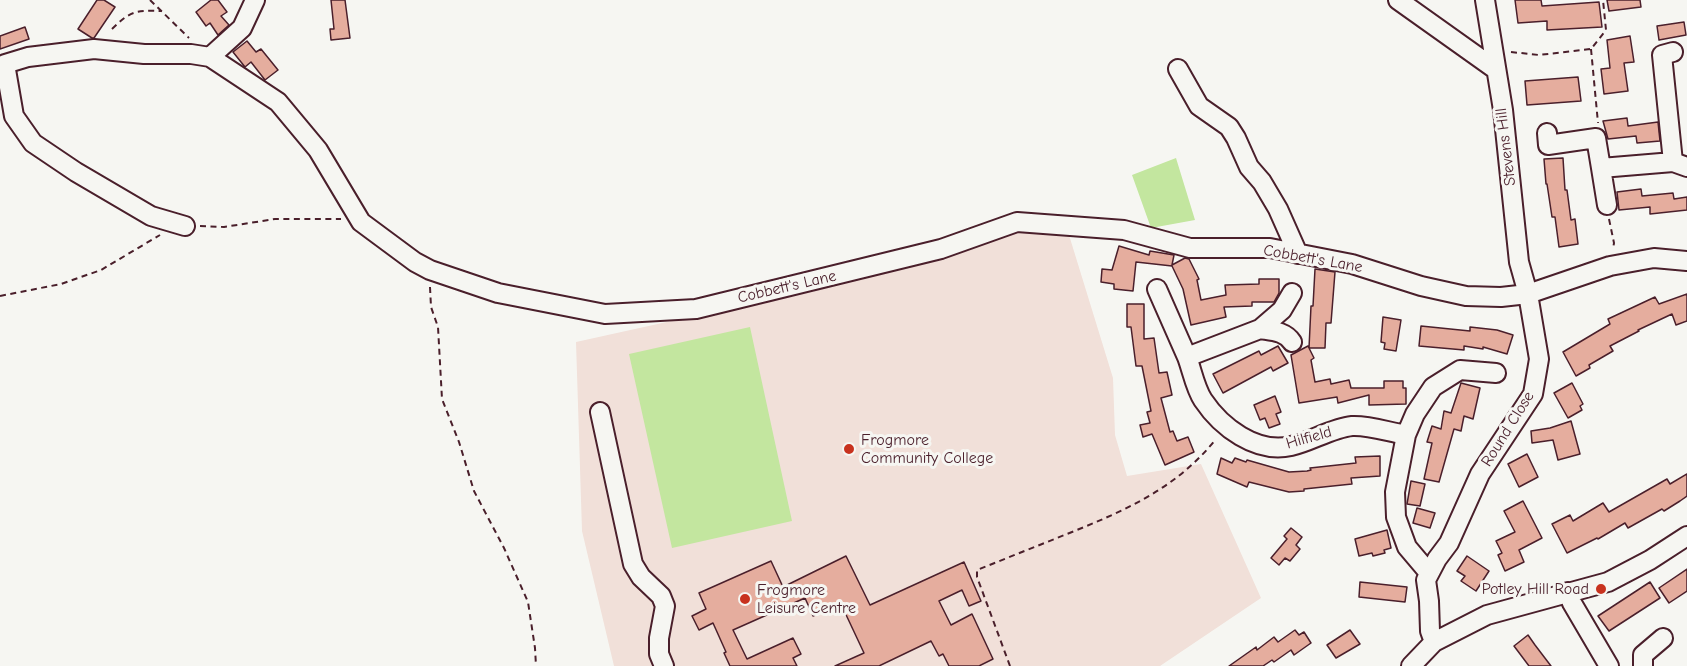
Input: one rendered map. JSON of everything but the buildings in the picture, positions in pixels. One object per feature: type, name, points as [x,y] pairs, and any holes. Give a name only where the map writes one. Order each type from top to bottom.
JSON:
[{"type":"street","points":[[185,226],[151,216],[76,172],[33,143],[14,116],[7,112],[6,64],[28,57],[94,49],[210,57],[242,28],[255,0]]},
{"type":"street","points":[[1398,0],[1495,69]]},
{"type":"street","name":"Stevens Hill","points":[[1485,0],[1503,110],[1519,262],[1528,294]]},
{"type":"street","points":[[1601,168],[1680,164],[1667,101],[1662,54],[1673,52]]},
{"type":"street","name":"Cobbett's Lane","points":[[210,57],[278,102],[318,150],[361,222],[415,262],[430,270],[498,293],[605,314],[696,309],[941,249],[1017,222],[1124,230],[1190,248],[1270,248],[1352,264],[1446,293],[1466,296],[1501,297],[1528,294]]},
{"type":"street","points":[[1178,69],[1199,106],[1206,113],[1217,118],[1232,133],[1249,167],[1278,209],[1298,254]]},
{"type":"street","points":[[1547,133],[1548,145],[1596,138],[1606,205]]},
{"type":"street","points":[[1528,294],[1611,266],[1654,258],[1687,261]]},
{"type":"street","name":"Hilfield","points":[[1157,289],[1202,398],[1227,425],[1249,442],[1266,447],[1289,447],[1350,426],[1406,435]]},
{"type":"street","points":[[1187,357],[1260,329],[1282,310],[1292,293]]},
{"type":"street","name":"Round Close","points":[[1429,573],[1449,543],[1480,474],[1533,394],[1539,359],[1528,294]]},
{"type":"street","points":[[1260,329],[1277,331],[1289,337],[1292,342]]},
{"type":"street","points":[[1434,642],[1430,631],[1426,580],[1429,573],[1407,548],[1396,517],[1395,492],[1406,435],[1415,414],[1433,387],[1460,370],[1496,373]]},
{"type":"street","points":[[600,412],[633,564],[641,578],[661,596],[665,606],[659,638],[659,654],[664,666]]},
{"type":"street","points":[[1411,666],[1434,642],[1487,615],[1608,582],[1650,560],[1687,536]]},
{"type":"street","points":[[1568,592],[1572,603],[1609,666]]},
{"type":"street","points":[[1643,666],[1643,656],[1663,638]]},
{"type":"path","points":[[150,0],[210,57]]},
{"type":"path","points":[[1596,138],[1598,122],[1591,49],[1606,30],[1603,0]]},
{"type":"path","points":[[112,30],[126,15],[133,12],[162,11]]},
{"type":"path","points":[[1493,50],[1539,55],[1591,49]]},
{"type":"path","points":[[1606,205],[1614,243],[1611,266]]},
{"type":"path","points":[[0,296],[61,284],[101,270],[159,235],[185,226],[224,227],[275,219],[312,220],[334,217],[361,222]]},
{"type":"path","points":[[430,270],[431,307],[438,327],[442,399],[459,441],[474,491],[504,548],[528,602],[536,666]]},
{"type":"path","points":[[1010,666],[977,577],[977,570],[1122,512],[1146,499],[1172,482],[1201,458],[1227,425]]},
{"type":"shaded area","name":"Frogmore Community College","points":[[1018,230],[1069,235],[1113,378],[1115,435],[1127,476],[1201,464],[1261,598],[1160,666],[614,666],[582,531],[576,342],[839,284]]},
{"type":"green space","points":[[1176,158],[1195,220],[1151,228],[1132,175]]},
{"type":"green space","points":[[750,327],[792,521],[672,548],[629,354]]},
{"type":"place","name":"Frogmore Community College","points":[[849,449]]},
{"type":"place","name":"Potley Hill Road","points":[[1601,589]]},
{"type":"place","name":"Frogmore Leisure Centre","points":[[745,599]]}]
